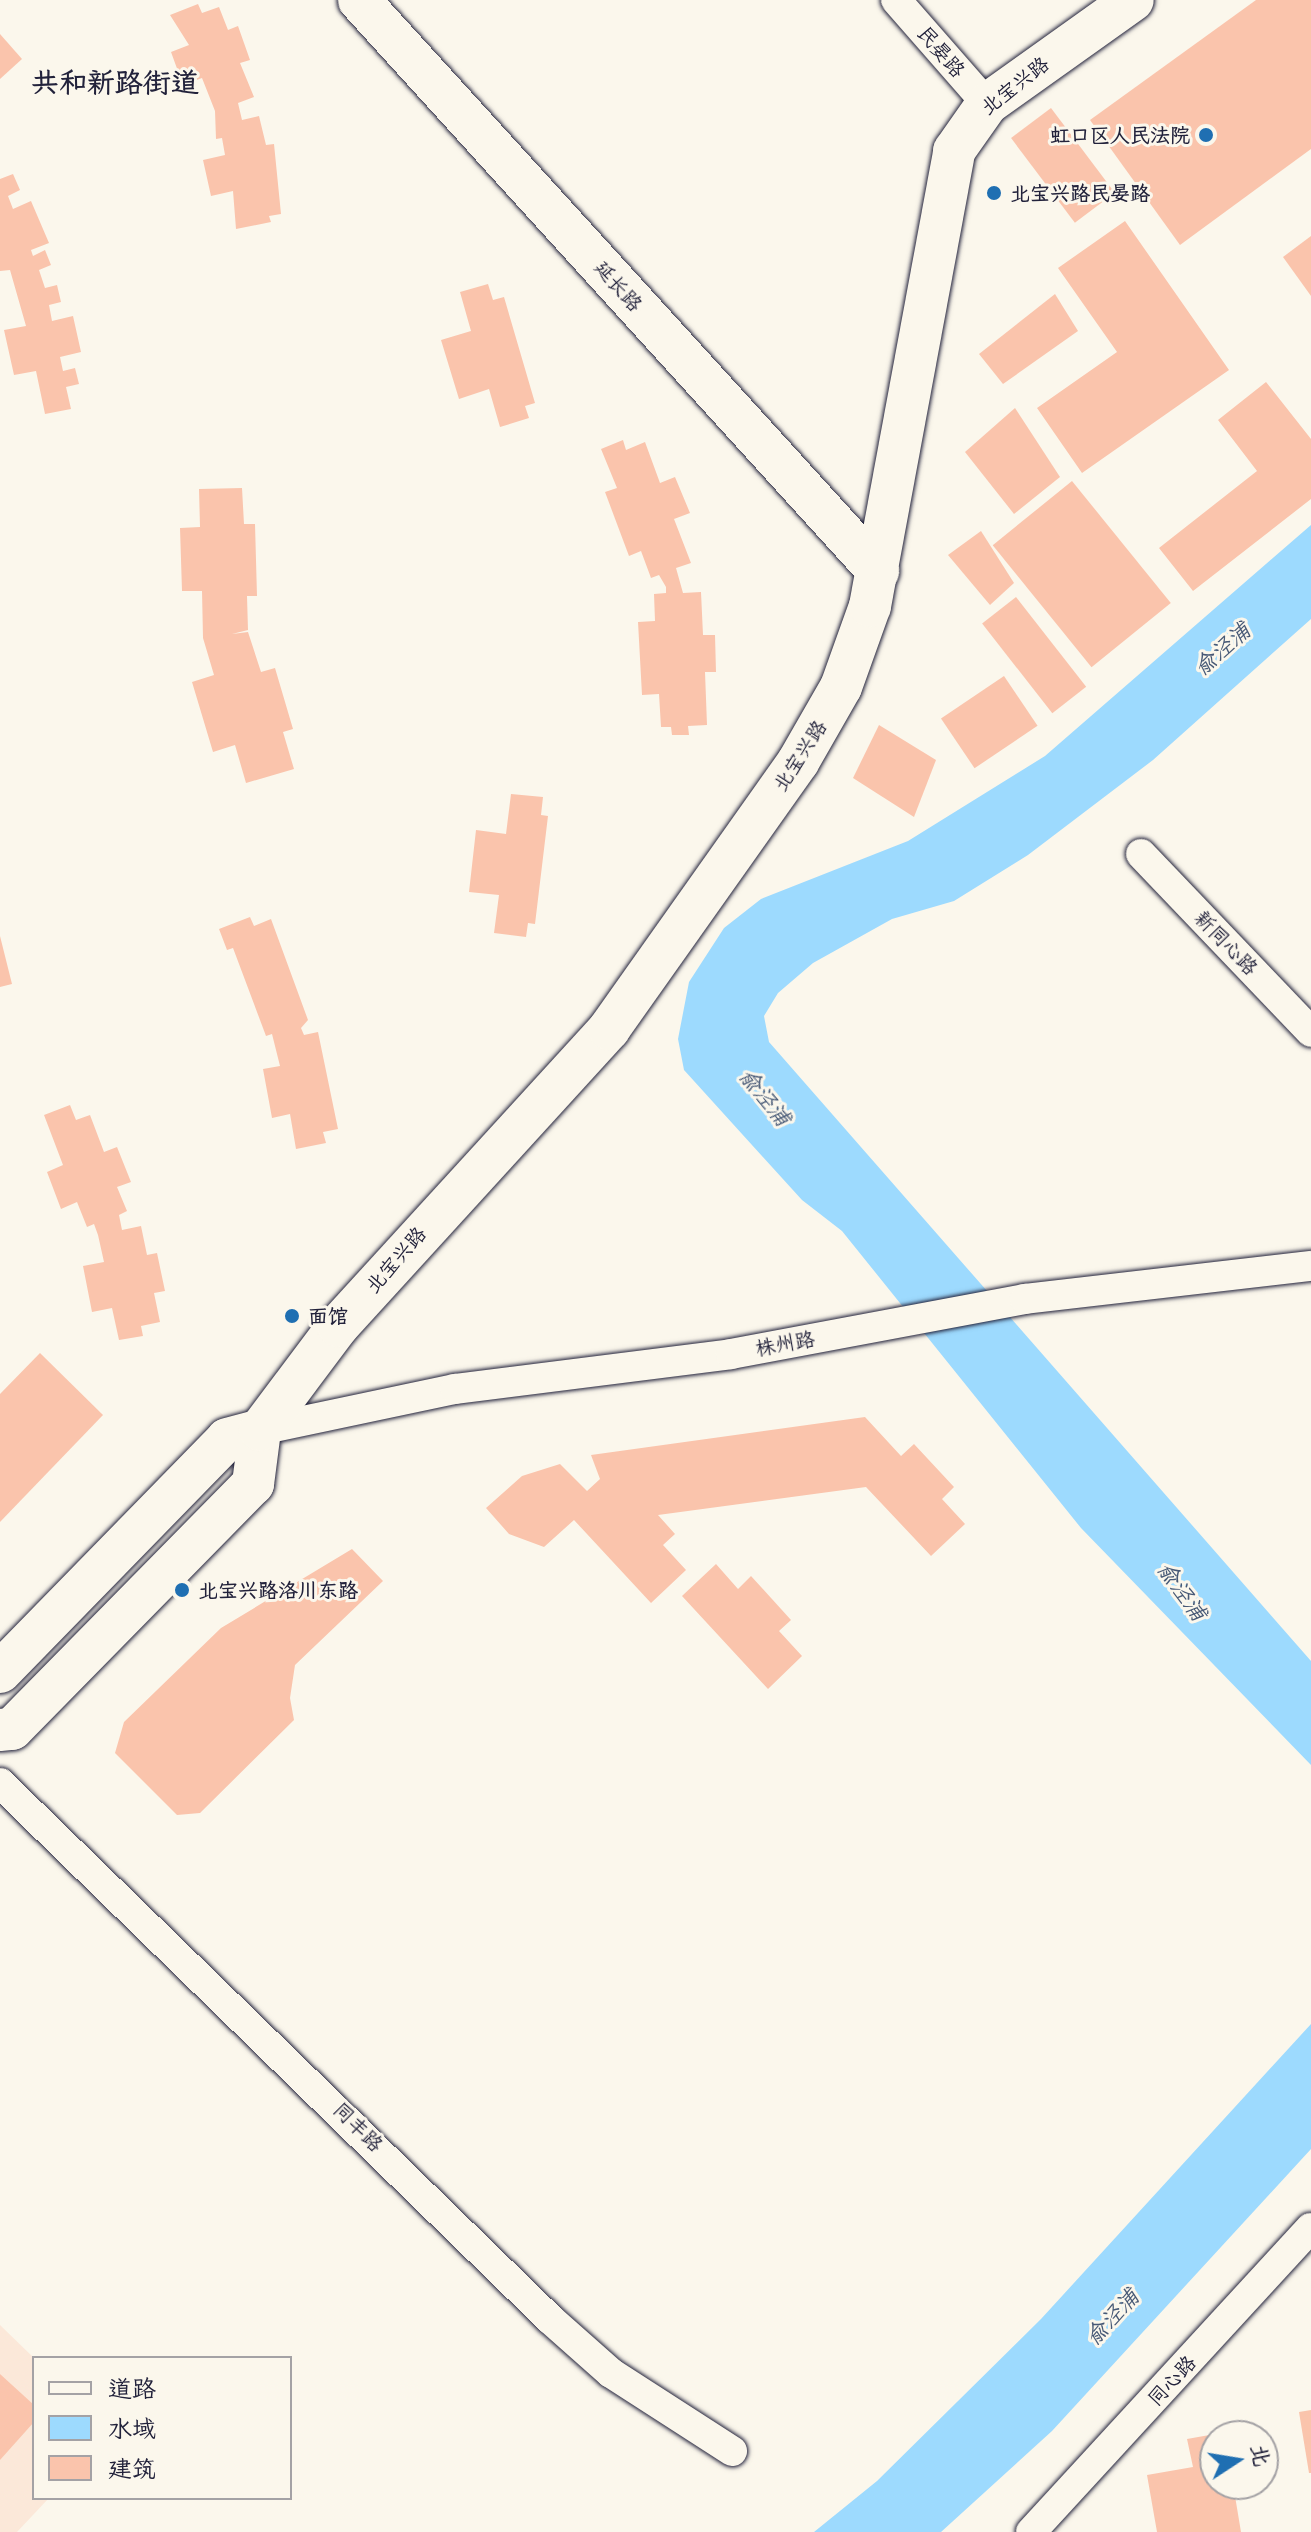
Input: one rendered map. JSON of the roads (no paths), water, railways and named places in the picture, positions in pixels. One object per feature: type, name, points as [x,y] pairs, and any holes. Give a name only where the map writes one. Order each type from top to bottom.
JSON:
[{"type":"street","name":"延长路","points":[[359,0],[878,571]]},
{"type":"street","name":"民晏路","points":[[896,0],[987,104]]},
{"type":"street","name":"北宝兴路","points":[[0,1730],[12,1729],[253,1484],[260,1430],[338,1326],[481,1162],[580,1062],[643,983],[820,726],[857,648],[878,571],[954,151],[987,104],[1133,0]]},
{"type":"street","name":"新同心路","points":[[1141,854],[1311,1032]]},
{"type":"street","name":"株州路","points":[[260,1430],[455,1389],[731,1354],[1025,1299],[1311,1266]]},
{"type":"street","points":[[0,1672],[227,1439],[260,1430]]},
{"type":"street","name":"同丰路","points":[[0,1783],[550,2319],[611,2373],[732,2451]]},
{"type":"street","name":"同心路","points":[[1031,2532],[1311,2228]]},
{"type":"water","name":"俞泾浦","points":[[1311,525],[1311,619],[1153,760],[1028,855],[954,901],[892,919],[813,963],[778,993],[764,1016],[769,1042],[1311,1661],[1311,1765],[1081,1528],[842,1231],[802,1200],[684,1070],[678,1039],[689,982],[724,928],[761,899],[908,841],[1045,756]]},
{"type":"water","name":"俞泾浦","points":[[1311,2024],[1311,2149],[1052,2431],[941,2532],[814,2532],[877,2481],[1041,2319]]},
{"type":"place","name":"虹口区人民法院","points":[[1206,135]]},
{"type":"place","name":"北宝兴路民晏路","points":[[994,193]]},
{"type":"place","name":"面馆","points":[[292,1316]]},
{"type":"place","name":"北宝兴路洛川东路","points":[[182,1590]]},
{"type":"district","name":"共和新路街道","points":[[115,82]]}]
